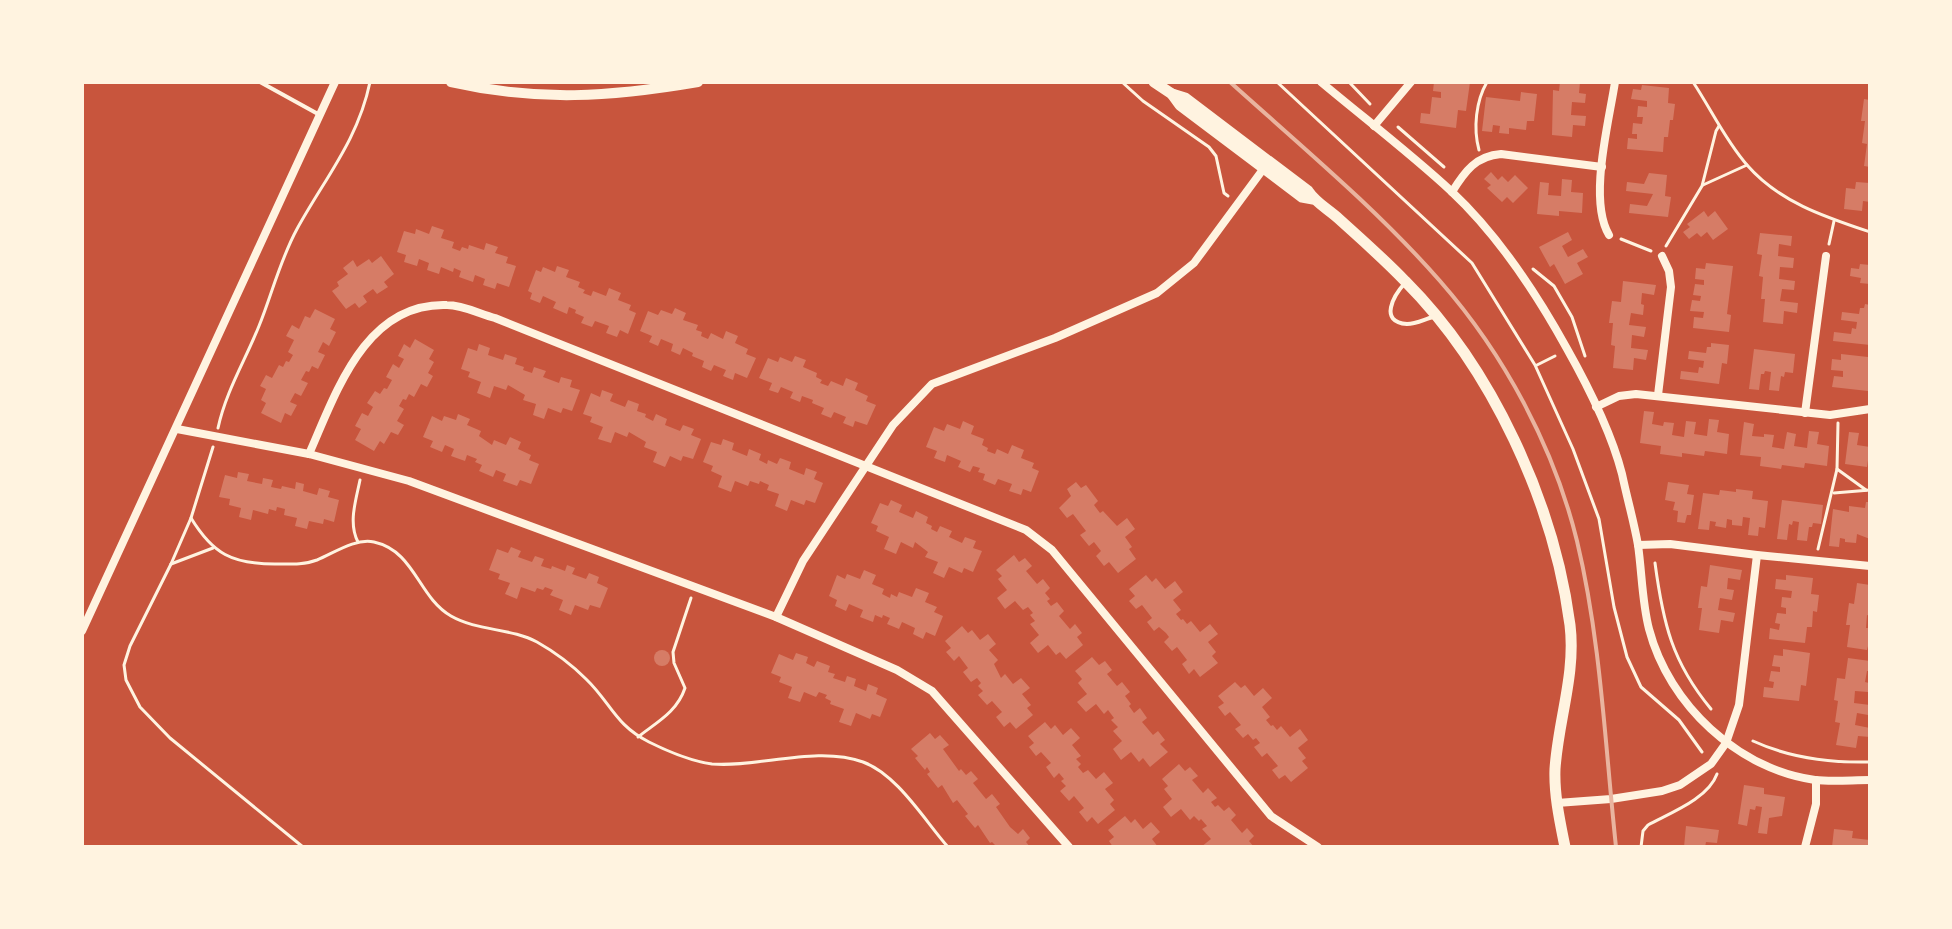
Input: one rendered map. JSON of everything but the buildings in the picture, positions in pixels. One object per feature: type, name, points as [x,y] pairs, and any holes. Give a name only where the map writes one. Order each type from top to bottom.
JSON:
[{"type":"main road","points":[[1154,82],[1172,94],[1185,98],[1308,191],[1313,199],[1407,282],[1459,343],[1503,422],[1537,497],[1552,546],[1570,627],[1571,654],[1555,770],[1565,847]]},
{"type":"main road","points":[[1172,94],[1180,105],[1302,197],[1313,199]]},
{"type":"street","points":[[82,631],[335,82]]},
{"type":"street","points":[[451,82],[530,96],[586,97],[642,92],[698,82]]},
{"type":"street","points":[[1321,82],[1452,192],[1523,277],[1568,350],[1596,407],[1621,470],[1656,650],[1679,694],[1726,743],[1790,774],[1816,780],[1870,780]]},
{"type":"street","points":[[1374,126],[1411,82]]},
{"type":"street","points":[[1609,235],[1602,223],[1600,208],[1602,167],[1615,82]]},
{"type":"street","points":[[1452,192],[1481,158],[1501,154],[1602,167]]},
{"type":"street","points":[[776,617],[803,561],[893,425],[932,384],[1055,338],[1157,293],[1194,263],[1264,168]]},
{"type":"street","points":[[1658,395],[1671,287],[1669,271],[1662,256]]},
{"type":"street","points":[[1805,413],[1826,256]]},
{"type":"street","points":[[309,454],[340,382],[368,339],[395,317],[424,307],[450,305],[495,318],[1026,530],[1052,550],[1271,816],[1318,847]]},
{"type":"street","points":[[1596,407],[1619,396],[1658,395],[1805,413],[1870,409]]},
{"type":"street","points":[[177,429],[309,454],[409,481],[776,617],[897,670],[932,691],[1069,847]]},
{"type":"street","points":[[1638,545],[1670,544],[1870,566]]},
{"type":"street","points":[[1557,803],[1662,791],[1680,785],[1711,764],[1726,743],[1739,705],[1757,555]]},
{"type":"street","points":[[1805,847],[1816,804],[1816,780]]},
{"type":"lane","points":[[260,82],[320,115]]},
{"type":"lane","points":[[1407,282],[1392,296],[1390,307],[1394,318],[1402,324],[1412,324],[1437,315]]},
{"type":"path","points":[[303,847],[170,738],[130,692],[124,665],[130,646],[191,518],[223,404],[261,320],[286,250],[310,205],[350,143],[362,116],[370,82]]},
{"type":"path","points":[[1122,82],[1143,101],[1209,147],[1216,156],[1224,193],[1238,204]]},
{"type":"path","points":[[1277,82],[1472,263],[1535,365],[1573,449],[1599,519],[1614,607],[1627,657],[1641,687],[1679,720],[1702,752]]},
{"type":"path","points":[[1349,82],[1370,104]]},
{"type":"path","points":[[1481,158],[1477,120],[1487,82]]},
{"type":"path","points":[[1693,82],[1747,165],[1778,193],[1834,221],[1870,232]]},
{"type":"path","points":[[1609,235],[1662,256],[1671,234],[1702,186],[1719,126]]},
{"type":"path","points":[[1398,127],[1444,167]]},
{"type":"path","points":[[1702,186],[1747,165]]},
{"type":"path","points":[[1826,256],[1834,221]]},
{"type":"path","points":[[1535,365],[1555,356]]},
{"type":"path","points":[[1816,561],[1837,469],[1838,413]]},
{"type":"path","points":[[358,542],[352,532],[362,468]]},
{"type":"path","points":[[1837,469],[1868,490]]},
{"type":"path","points":[[1833,493],[1868,490]]},
{"type":"path","points":[[191,518],[213,548],[234,560],[257,564],[313,561],[358,542],[373,542],[393,550],[408,562],[434,602],[450,616],[539,643],[586,679],[623,726],[638,737],[674,755],[712,764],[791,757],[829,757],[863,762],[884,775],[908,798],[948,847]]},
{"type":"path","points":[[171,564],[213,548]]},
{"type":"path","points":[[1655,563],[1666,627],[1674,653],[1711,709]]},
{"type":"path","points":[[638,737],[668,714],[680,701],[685,688],[674,663],[673,652],[695,587]]},
{"type":"path","points":[[1753,741],[1787,755],[1844,763],[1870,762]]},
{"type":"path","points":[[1641,847],[1643,831],[1648,825],[1689,803],[1715,781],[1718,772]]},
{"type":"railway","points":[[1230,82],[1338,178],[1416,254],[1485,339],[1524,403],[1555,471],[1577,541],[1585,579],[1597,655],[1616,847]]}]
